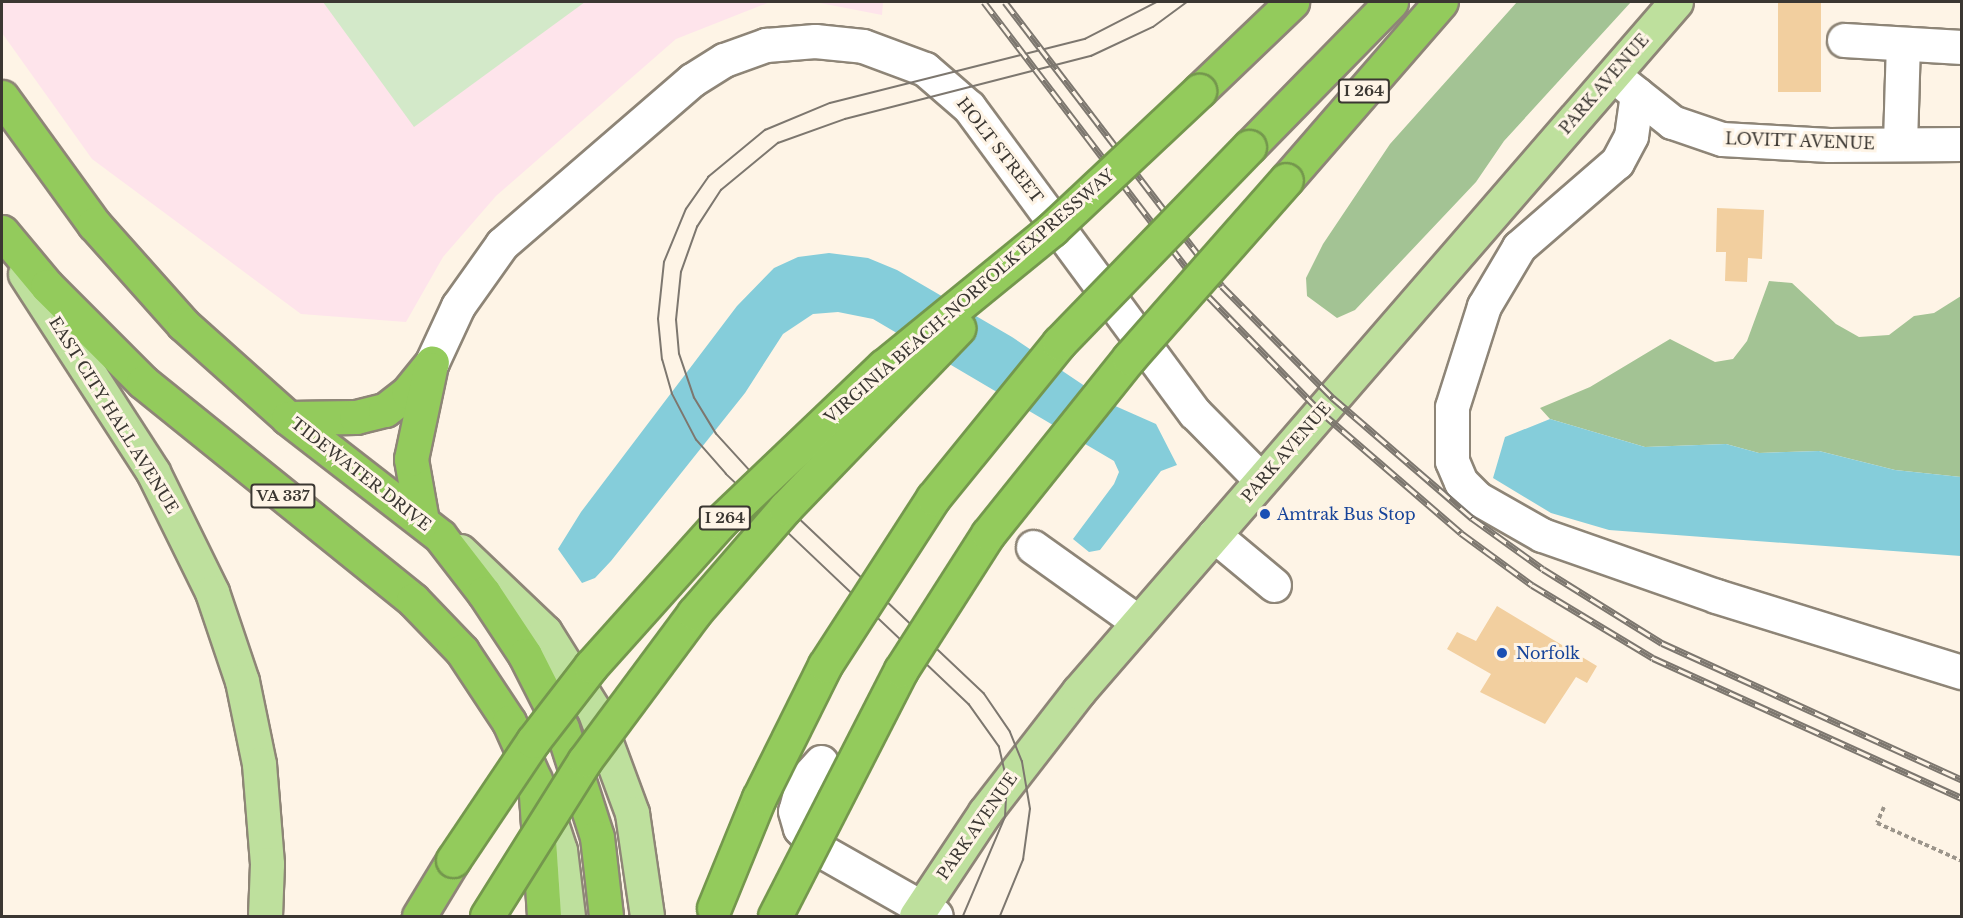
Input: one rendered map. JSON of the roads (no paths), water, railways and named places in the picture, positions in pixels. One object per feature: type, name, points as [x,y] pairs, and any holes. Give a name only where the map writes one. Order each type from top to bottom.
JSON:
[{"type":"highway","name":"VIRGINIA BEACH-NORFOLK EXPRESSWAY","points":[[419,916],[453,860],[562,703],[696,547],[884,366],[1052,229],[1292,2]]},
{"type":"highway","points":[[713,912],[768,778],[825,665],[926,507],[1052,350],[1391,2]]},
{"type":"highway","name":"I 264","points":[[775,916],[857,752],[913,649],[988,534],[1129,358],[1441,2]]},
{"type":"highway","name":"TIDEWATER DRIVE","points":[[2,97],[135,272],[204,344],[288,418],[431,528],[525,655],[558,719],[597,837],[606,916]]},
{"type":"highway","points":[[487,916],[585,760],[694,613],[813,477],[1052,229]]},
{"type":"highway","name":"VA 337","points":[[2,235],[47,286],[143,382],[438,624],[484,680],[535,780],[544,916]]},
{"type":"highway","points":[[288,418],[356,417],[385,411],[408,392],[432,362]]},
{"type":"highway","points":[[431,528],[411,459],[432,362]]},
{"type":"highway","points":[[800,916],[857,752]]},
{"type":"main road","name":"PARK AVENUE","points":[[924,914],[1022,762],[1138,622],[1262,480],[1625,84],[1676,2]]},
{"type":"main road","name":"EAST CITY HALL AVENUE","points":[[2,235],[153,472],[212,592],[242,681],[259,764],[267,864],[266,916]]},
{"type":"main road","points":[[431,528],[528,612],[581,684],[608,740],[632,813],[647,916]]},
{"type":"main road","points":[[535,780],[560,850],[568,916]]},
{"type":"street","points":[[1844,40],[1962,47]]},
{"type":"street","name":"HOLT STREET","points":[[432,362],[458,306],[502,244],[692,80],[724,60],[766,45],[815,41],[863,46],[925,69],[969,107],[1195,413],[1262,480]]},
{"type":"street","points":[[1900,143],[1903,44]]},
{"type":"street","name":"LOVITT AVENUE","points":[[1625,84],[1672,122],[1722,139],[1962,144]]},
{"type":"street","points":[[1625,84],[1631,136],[1617,162],[1519,247],[1484,306],[1452,406],[1452,461],[1461,482],[1476,498],[1542,535],[1716,596],[1962,672]]},
{"type":"street","points":[[1214,535],[1274,585]]},
{"type":"street","points":[[1033,547],[1138,622]]},
{"type":"street","points":[[821,762],[803,782],[795,811],[800,828],[820,850],[924,914]]},
{"type":"water","points":[[829,253],[868,258],[897,270],[1012,337],[1113,405],[1156,424],[1177,465],[1161,471],[1100,550],[1089,552],[1073,539],[1114,484],[1119,472],[1114,461],[873,319],[838,312],[813,314],[783,334],[745,393],[611,561],[595,578],[582,583],[558,549],[581,512],[737,306],[774,268],[798,257]]},
{"type":"water","points":[[1550,419],[1645,447],[1726,444],[1759,453],[1819,451],[1895,470],[1961,477],[1961,556],[1609,530],[1551,513],[1493,478],[1505,437]]},
{"type":"tram line","points":[[963,916],[1005,817],[1007,782],[999,747],[969,705],[726,474],[696,440],[672,394],[662,360],[658,319],[664,262],[686,209],[708,177],[765,130],[830,103],[1085,39],[1157,2]]},
{"type":"tram line","points":[[1000,916],[1023,860],[1030,809],[1022,762],[1010,732],[984,694],[758,480],[716,434],[694,398],[679,354],[676,320],[681,272],[697,227],[721,190],[778,143],[845,119],[1091,56],[1153,27],[1187,2]]},
{"type":"railway","points":[[984,2],[1209,297],[1321,412],[1461,533],[1532,585],[1653,658],[1962,798]]},
{"type":"railway","points":[[1005,2],[1222,286],[1333,398],[1472,518],[1543,569],[1662,643],[1962,780]]},
{"type":"place","name":"Amtrak Bus Stop","points":[[1265,514]]},
{"type":"place","name":"Norfolk","points":[[1502,653]]}]
